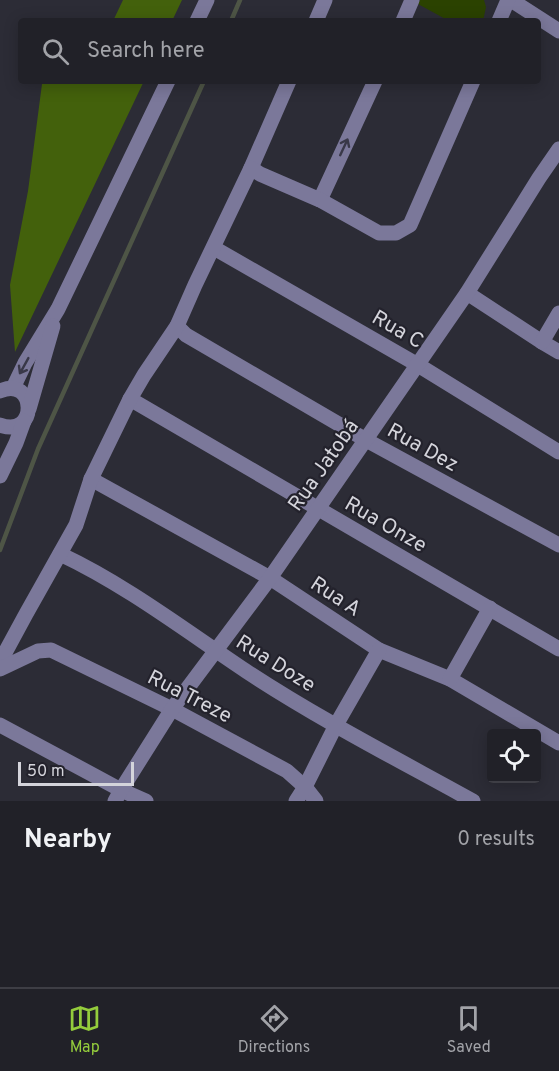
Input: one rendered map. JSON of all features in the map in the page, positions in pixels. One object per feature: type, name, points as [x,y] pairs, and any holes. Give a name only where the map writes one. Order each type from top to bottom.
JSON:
[{"type":"street","points":[[198,18],[207,0]]},
{"type":"street","points":[[317,18],[325,0]]},
{"type":"street","points":[[404,18],[412,0]]},
{"type":"street","points":[[500,18],[509,0],[538,18]]},
{"type":"street","points":[[541,20],[559,31]]},
{"type":"street","points":[[0,425],[13,427],[26,415],[29,405],[25,396],[5,386],[25,363],[58,309],[167,84]]},
{"type":"street","points":[[0,668],[6,651],[76,525],[91,479],[130,399],[177,326],[288,84]]},
{"type":"street","points":[[320,200],[374,84]]},
{"type":"street","points":[[251,168],[320,200],[379,233],[396,233],[410,225],[472,84]]},
{"type":"street","name":"Rua Jatobá","points":[[118,795],[172,709],[270,578],[418,365],[559,149]]},
{"type":"street","name":"Rua C","points":[[214,248],[418,365],[559,452]]},
{"type":"street","points":[[467,293],[559,352]]},
{"type":"street","points":[[0,476],[26,415],[58,309]]},
{"type":"street","points":[[542,342],[559,313]]},
{"type":"street","name":"Rua Dez","points":[[177,326],[186,335],[366,440],[559,545]]},
{"type":"street","name":"Rua Onze","points":[[130,399],[559,649]]},
{"type":"street","name":"Rua A","points":[[91,479],[270,578],[380,650],[450,679],[559,744]]},
{"type":"street","name":"Rua Doze","points":[[60,554],[92,569],[248,672],[336,725],[473,801]]},
{"type":"street","points":[[450,679],[489,608]]},
{"type":"street","name":"Rua Treze","points":[[0,668],[38,651],[51,650],[172,709],[287,771],[305,787],[316,801]]},
{"type":"street","points":[[296,801],[336,725],[380,650]]},
{"type":"street","points":[[0,725],[118,795],[146,801]]},
{"type":"green space","points":[[123,0],[182,0],[173,18],[114,18]]},
{"type":"green space","points":[[420,0],[484,0],[486,7],[484,18],[444,18],[418,4]]},
{"type":"green space","points":[[42,84],[143,84],[15,352],[10,285],[28,191]]},
{"type":"waterway","points":[[232,18],[240,0]]},
{"type":"waterway","points":[[0,550],[38,449],[203,84]]}]
